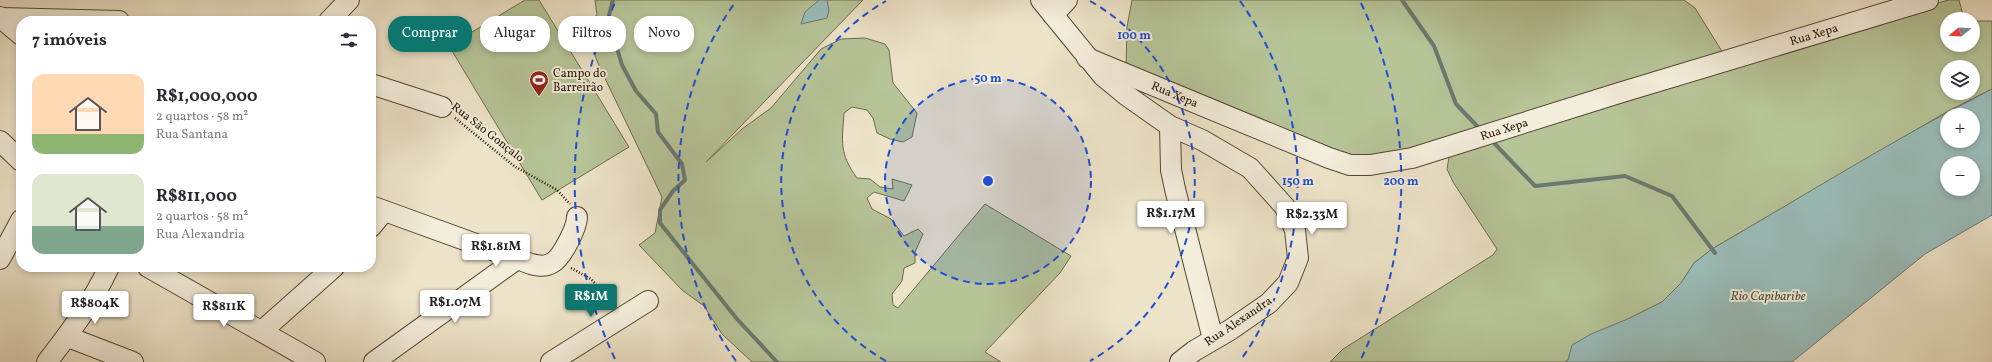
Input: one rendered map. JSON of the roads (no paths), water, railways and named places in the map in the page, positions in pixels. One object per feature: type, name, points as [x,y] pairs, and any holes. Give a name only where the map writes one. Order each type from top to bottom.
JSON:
[{"type":"street","points":[[334,16],[349,0]]},
{"type":"street","points":[[1047,8],[1067,0]]},
{"type":"street","name":"Rua Xepa","points":[[1087,58],[1329,158],[1350,165],[1370,165],[1412,158],[1619,93],[1928,0]]},
{"type":"street","name":"Rua Alexandra","points":[[1047,8],[1103,76],[1170,126],[1202,140],[1250,168],[1285,207],[1295,230],[1298,258],[1288,282],[1269,303],[1180,362]]},
{"type":"street","points":[[0,18],[16,18]]},
{"type":"street","points":[[0,18],[16,31]]},
{"type":"street","points":[[376,86],[442,107]]},
{"type":"street","points":[[1170,126],[1171,170],[1213,339]]},
{"type":"street","points":[[0,141],[16,156]]},
{"type":"street","points":[[378,208],[531,264],[544,266],[556,260],[577,224],[577,217]]},
{"type":"street","points":[[0,260],[16,230]]},
{"type":"street","points":[[374,362],[517,259]]},
{"type":"street","points":[[47,362],[68,337],[88,307],[106,272]]},
{"type":"street","points":[[157,272],[315,362]]},
{"type":"street","points":[[262,331],[328,272]]},
{"type":"street","points":[[551,362],[648,301]]},
{"type":"street","points":[[68,337],[133,362]]},
{"type":"water","points":[[819,0],[827,0],[829,10],[827,18],[801,24],[805,12]]},
{"type":"water","name":"Rio Capibaribe","points":[[1992,89],[1992,215],[1925,254],[1792,362],[1565,362],[1568,360],[1572,345],[1591,334],[1630,318],[1662,302],[1681,283],[1694,263],[1712,249],[1940,117],[1940,148],[1980,148],[1980,108],[1956,108],[1971,100],[1980,100],[1980,95]]},
{"type":"waterway","points":[[613,0],[608,19],[622,65],[636,91],[656,114],[658,132],[682,164],[685,180],[673,191],[660,210],[660,223],[737,319],[777,362]]},
{"type":"waterway","points":[[1402,0],[1434,46],[1456,104],[1477,126]]},
{"type":"waterway","points":[[1495,144],[1535,186],[1625,176],[1672,196],[1715,253]]},
{"type":"place","name":"Campo do Barreirão","points":[[539,97]]}]
